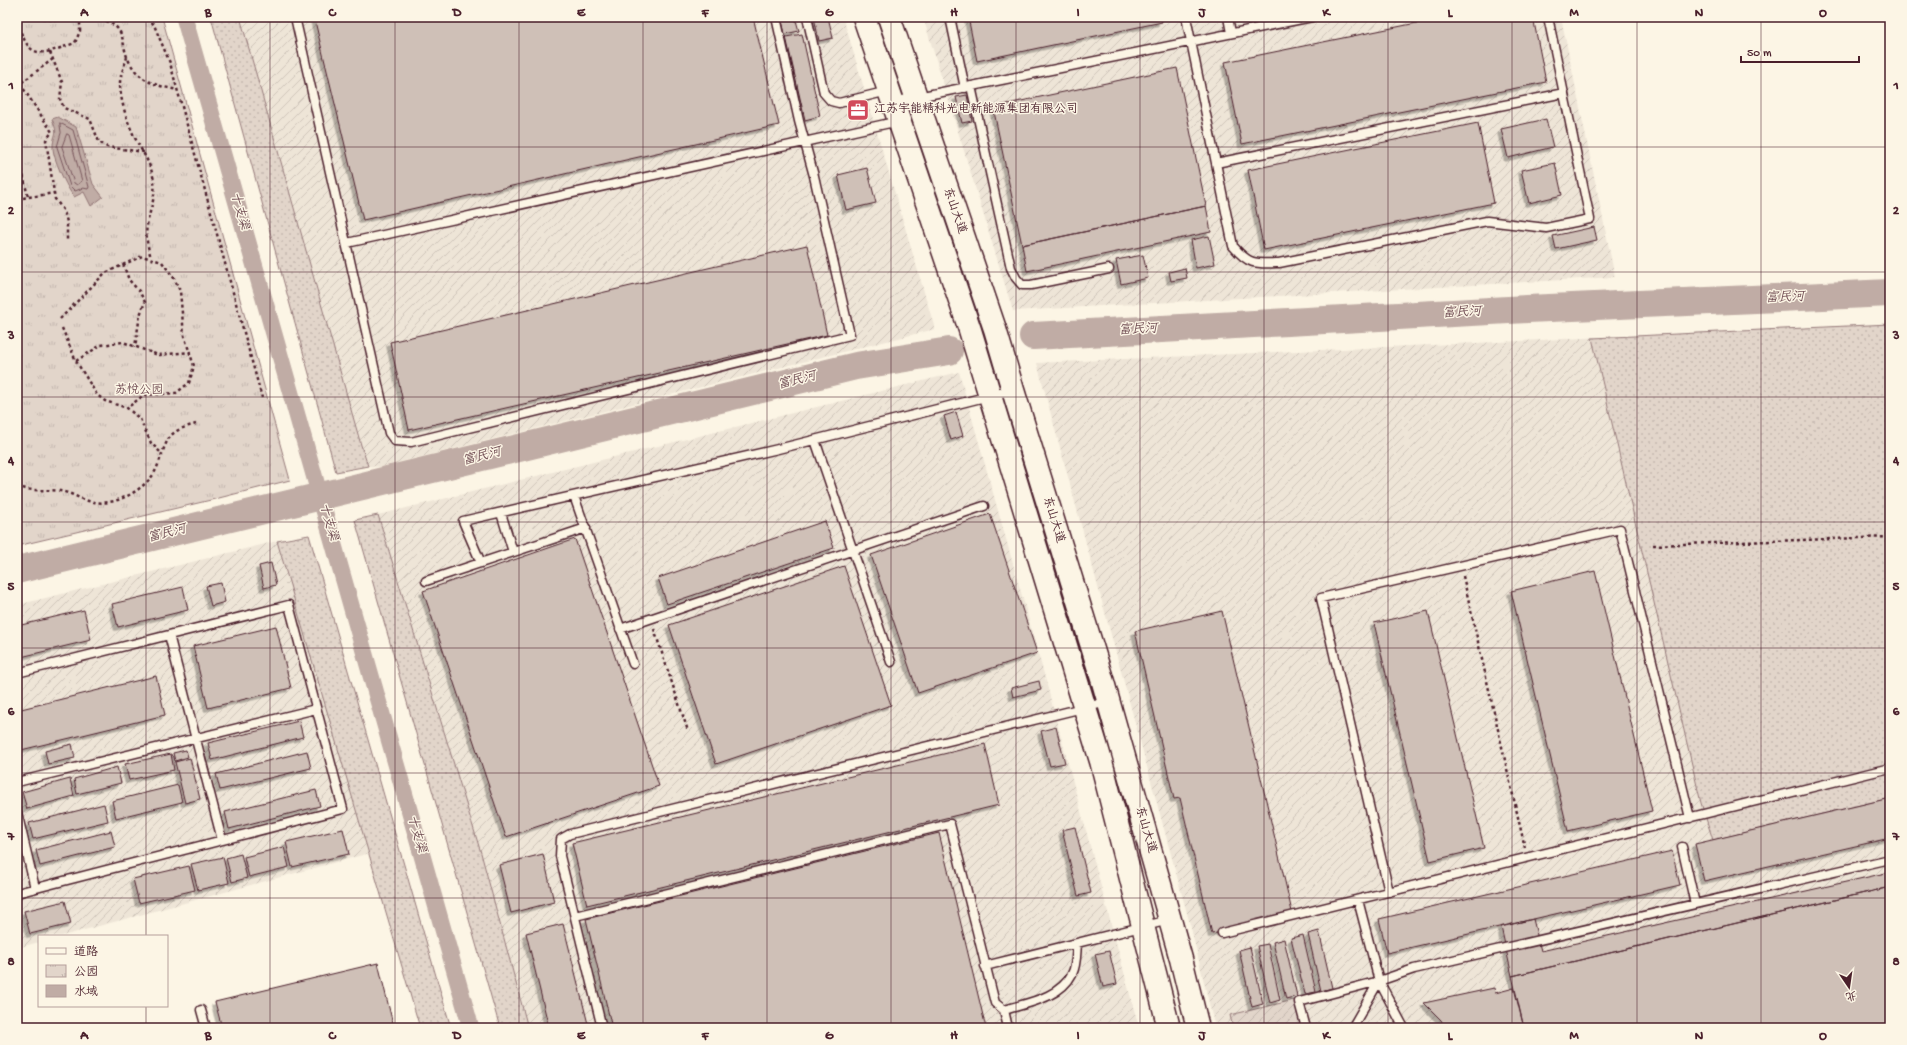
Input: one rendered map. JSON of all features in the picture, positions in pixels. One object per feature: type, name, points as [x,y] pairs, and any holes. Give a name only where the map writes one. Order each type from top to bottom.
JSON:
[{"type":"main road","name":"东山大道","points":[[864,17],[991,396],[1038,555],[1086,708],[1101,761],[1169,1028]]},
{"type":"main road","name":"东山大道","points":[[888,17],[994,329],[1013,390],[1108,702],[1170,920],[1198,1028]]},
{"type":"lane","points":[[295,17],[389,433],[395,441],[411,442],[850,335],[776,17]]},
{"type":"lane","points":[[806,17],[824,93],[831,101],[894,105]]},
{"type":"lane","points":[[950,17],[1011,268],[1016,278],[1022,284],[1031,285],[1109,270]]},
{"type":"lane","points":[[1186,17],[1233,246],[1250,263],[1279,263],[1487,222],[1546,228],[1563,226],[1590,219],[1548,17]]},
{"type":"lane","points":[[1228,17],[1231,33]]},
{"type":"lane","points":[[347,243],[806,142],[894,105],[915,98],[1312,17]]},
{"type":"lane","points":[[1216,163],[1564,93]]},
{"type":"lane","points":[[481,563],[463,521],[815,440],[1013,390]]},
{"type":"lane","points":[[815,440],[891,662]]},
{"type":"lane","points":[[574,496],[633,664]]},
{"type":"lane","points":[[620,629],[984,506]]},
{"type":"lane","points":[[501,513],[513,552]]},
{"type":"lane","points":[[426,581],[586,528]]},
{"type":"lane","points":[[1389,892],[1321,598],[1620,529],[1690,818]]},
{"type":"lane","points":[[17,672],[289,605],[343,810],[17,893]]},
{"type":"lane","points":[[169,635],[222,840]]},
{"type":"lane","points":[[602,1028],[560,856],[561,839],[570,834],[1108,702]]},
{"type":"lane","points":[[17,782],[316,709]]},
{"type":"lane","points":[[1222,933],[1890,768]]},
{"type":"lane","points":[[17,812],[36,888]]},
{"type":"lane","points":[[575,916],[950,824],[995,1004],[1004,1010],[1008,1028]]},
{"type":"lane","points":[[1682,847],[1695,904]]},
{"type":"lane","points":[[1306,1028],[1299,1002],[1379,982],[1414,969],[1890,859]]},
{"type":"lane","points":[[1358,900],[1379,982],[1404,1028]]},
{"type":"lane","points":[[986,966],[1170,920]]},
{"type":"lane","points":[[1004,1010],[1038,1000],[1066,984],[1073,974],[1076,961],[1077,943]]},
{"type":"lane","points":[[1352,1028],[1379,982]]},
{"type":"lane","points":[[201,1010],[206,1028]]},
{"type":"path","points":[[17,21],[28,48],[37,53],[50,52],[75,43],[80,31],[80,17],[55,20],[37,17]]},
{"type":"path","points":[[94,17],[106,20],[116,26],[123,36],[127,57],[133,69],[151,82],[162,87],[178,90]]},
{"type":"path","points":[[148,17],[154,25],[170,64],[178,90],[262,398]]},
{"type":"path","points":[[50,52],[62,82],[60,99],[64,108],[90,119],[99,142],[107,147],[144,152]]},
{"type":"path","points":[[127,57],[120,83],[123,102],[134,136],[144,152],[151,168],[155,193],[147,227],[146,239],[151,259]]},
{"type":"path","points":[[18,85],[53,59]]},
{"type":"path","points":[[17,80],[18,85],[52,132],[46,140],[51,159],[54,193],[65,217],[68,240]]},
{"type":"path","points":[[17,160],[20,161],[28,197]]},
{"type":"path","points":[[17,199],[54,193]]},
{"type":"path","points":[[60,320],[105,273],[142,256],[162,262],[174,278],[180,291],[184,335],[191,352],[194,366],[189,384],[176,393],[144,395],[127,408]]},
{"type":"path","points":[[123,264],[129,280],[140,291],[145,302],[140,316],[135,347]]},
{"type":"path","points":[[62,328],[76,360],[97,395],[105,402],[127,408],[140,419],[151,443],[162,454]]},
{"type":"path","points":[[76,360],[101,345],[123,342],[158,355],[191,352]]},
{"type":"path","points":[[17,486],[28,491],[42,490],[68,492],[83,500],[96,503],[113,501],[129,496],[153,475],[169,438],[179,429],[196,424]]},
{"type":"path","points":[[1652,545],[1890,537]]},
{"type":"path","points":[[1460,566],[1527,858]]},
{"type":"path","points":[[651,619],[688,731]]},
{"type":"shaded area","points":[[240,17],[843,17],[935,329],[380,467],[368,466]]},
{"type":"shaded area","points":[[923,17],[1561,17],[1615,277],[1013,311]]},
{"type":"shaded area","points":[[1890,324],[1890,1028],[1215,1028],[1191,928],[1037,363]]},
{"type":"shaded area","points":[[959,372],[1044,674],[1139,1028],[528,1028],[481,853],[378,515]]},
{"type":"shaded area","points":[[277,541],[370,853],[66,935],[38,935],[38,942],[17,948],[17,605]]},
{"type":"green space","name":"苏悦公园","points":[[17,17],[162,17],[290,480],[17,546]]},
{"type":"green space","points":[[211,17],[240,17],[368,466],[336,472]]},
{"type":"green space","points":[[1890,324],[1890,798],[1713,840],[1701,803],[1592,338]]},
{"type":"green space","points":[[378,515],[481,853],[528,1028],[500,1028],[355,520]]},
{"type":"green space","points":[[309,535],[451,1028],[420,1028],[277,541]]},
{"type":"green space","points":[[1294,1000],[1301,1028],[1233,1028],[1230,1015]]},
{"type":"water","points":[[58,117],[76,127],[93,184],[103,197],[91,206],[84,192],[74,197],[57,165],[53,151],[56,131],[52,119]]},
{"type":"building","points":[[314,17],[753,17],[779,125],[363,220]]},
{"type":"building","points":[[781,17],[795,17],[799,31],[785,34]]},
{"type":"building","points":[[814,17],[828,17],[833,38],[819,41]]},
{"type":"building","points":[[968,17],[1161,17],[1162,22],[977,61]]},
{"type":"building","points":[[1446,17],[1533,17],[1546,82],[1242,144],[1225,62]]},
{"type":"building","points":[[802,34],[820,116],[805,120],[786,37]]},
{"type":"building","points":[[1177,68],[1206,206],[1022,245],[993,107]]},
{"type":"building","points":[[967,95],[972,121],[962,123],[956,97]]},
{"type":"building","points":[[1546,119],[1553,147],[1508,158],[1501,129]]},
{"type":"building","points":[[1478,123],[1494,203],[1264,250],[1248,170]]},
{"type":"building","points":[[1555,163],[1562,195],[1529,203],[1521,170]]},
{"type":"building","points":[[867,168],[876,203],[846,210],[838,175]]},
{"type":"building","points":[[1206,206],[1211,232],[1027,271],[1022,245]]},
{"type":"building","points":[[1594,227],[1597,240],[1556,249],[1553,236]]},
{"type":"building","points":[[1209,236],[1215,264],[1196,268],[1191,240]]},
{"type":"building","points":[[807,245],[827,335],[409,430],[390,342]]},
{"type":"building","points":[[1143,255],[1148,278],[1121,284],[1116,260]]},
{"type":"building","points":[[1185,268],[1187,278],[1171,281],[1169,272]]},
{"type":"building","points":[[956,412],[963,436],[951,440],[944,416]]},
{"type":"building","points":[[990,514],[1037,653],[918,693],[871,555]]},
{"type":"building","points":[[825,521],[834,548],[667,604],[658,578]]},
{"type":"building","points":[[575,539],[659,786],[506,837],[423,591]]},
{"type":"building","points":[[271,563],[276,585],[264,588],[259,566]]},
{"type":"building","points":[[844,566],[891,705],[716,764],[669,625]]},
{"type":"building","points":[[1595,571],[1652,811],[1568,831],[1511,591]]},
{"type":"building","points":[[221,583],[225,602],[211,606],[206,586]]},
{"type":"building","points":[[183,587],[188,610],[118,627],[112,604]]},
{"type":"building","points":[[84,610],[91,640],[21,657],[17,641],[17,626]]},
{"type":"building","points":[[1222,611],[1293,916],[1212,934],[1180,798],[1174,799],[1135,631]]},
{"type":"building","points":[[1428,611],[1484,848],[1430,861],[1374,623]]},
{"type":"building","points":[[276,626],[291,688],[208,708],[193,646]]},
{"type":"building","points":[[156,676],[165,715],[17,751],[17,710]]},
{"type":"building","points":[[1039,681],[1041,690],[1013,697],[1011,688]]},
{"type":"building","points":[[299,721],[303,737],[212,760],[208,743]]},
{"type":"building","points":[[1056,727],[1065,763],[1050,766],[1041,731]]},
{"type":"building","points":[[72,744],[75,758],[48,764],[45,751]]},
{"type":"building","points":[[985,744],[999,805],[587,905],[572,843]]},
{"type":"building","points":[[186,750],[188,757],[175,761],[173,753]]},
{"type":"building","points":[[307,751],[311,768],[220,790],[216,774]]},
{"type":"building","points":[[171,754],[174,770],[129,780],[125,764]]},
{"type":"building","points":[[190,758],[200,799],[185,803],[175,762]]},
{"type":"building","points":[[117,767],[121,783],[77,794],[74,779]]},
{"type":"building","points":[[70,779],[74,796],[27,809],[22,792]]},
{"type":"building","points":[[178,785],[182,802],[116,818],[112,801]]},
{"type":"building","points":[[316,790],[320,806],[229,829],[225,812]]},
{"type":"building","points":[[1890,798],[1890,838],[1704,881],[1695,844]]},
{"type":"building","points":[[104,804],[108,821],[33,839],[29,823]]},
{"type":"building","points":[[1075,827],[1091,893],[1078,896],[1062,830]]},
{"type":"building","points":[[343,829],[349,854],[292,867],[286,842]]},
{"type":"building","points":[[111,831],[115,847],[40,866],[36,850]]},
{"type":"building","points":[[939,833],[986,1028],[612,1028],[586,919]]},
{"type":"building","points":[[284,847],[289,867],[249,877],[244,857]]},
{"type":"building","points":[[1672,851],[1680,885],[1387,953],[1379,919]]},
{"type":"building","points":[[241,854],[247,878],[232,882],[226,858]]},
{"type":"building","points":[[543,854],[554,902],[511,913],[499,865]]},
{"type":"building","points":[[223,857],[229,883],[198,890],[191,864]]},
{"type":"building","points":[[189,866],[195,890],[139,903],[133,879]]},
{"type":"building","points":[[1890,872],[1890,887],[1512,976],[1501,927],[1533,919],[1541,951]]},
{"type":"building","points":[[1890,887],[1890,1028],[1524,1028],[1512,976]]},
{"type":"building","points":[[65,901],[71,924],[30,934],[24,911]]},
{"type":"building","points":[[563,924],[589,1028],[549,1028],[526,933]]},
{"type":"building","points":[[1319,931],[1332,988],[1321,991],[1308,934]]},
{"type":"building","points":[[1303,935],[1316,992],[1305,994],[1291,938]]},
{"type":"building","points":[[1284,939],[1297,996],[1286,999],[1273,942]]},
{"type":"building","points":[[1268,944],[1280,1000],[1270,1003],[1257,946]]},
{"type":"building","points":[[1250,947],[1263,1004],[1252,1007],[1239,950]]},
{"type":"building","points":[[1109,951],[1117,984],[1103,987],[1095,954]]},
{"type":"building","points":[[378,963],[394,1028],[222,1028],[215,1002]]},
{"type":"building","points":[[1494,988],[1495,993],[1514,988],[1524,1028],[1445,1028],[1441,1020],[1424,1003]]},
{"type":"waterway","name":"十支渠","points":[[184,17],[471,1028]]},
{"type":"waterway","name":"富民河","points":[[1033,336],[1527,309],[1890,293]]},
{"type":"waterway","name":"富民河","points":[[17,570],[856,366],[949,351]]},
{"type":"place","name":"江苏宇能精科光电新能源集团有限公司","points":[[858,110]]}]
